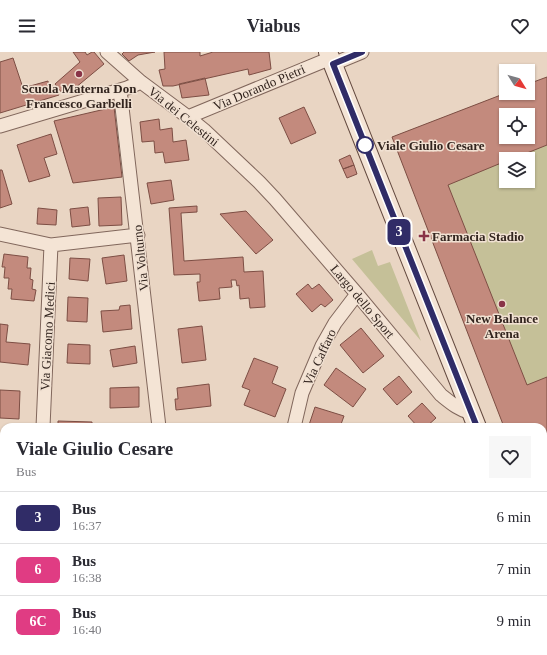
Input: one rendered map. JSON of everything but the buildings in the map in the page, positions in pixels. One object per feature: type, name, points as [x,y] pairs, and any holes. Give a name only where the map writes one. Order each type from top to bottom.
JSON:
[{"type":"street","name":"Via dei Celestini","points":[[107,52],[141,82],[204,130],[259,182]]},
{"type":"street","name":"Via Dorando Pietri","points":[[188,117],[331,58],[362,52]]},
{"type":"street","points":[[331,58],[474,420]]},
{"type":"street","points":[[0,126],[120,90],[141,82]]},
{"type":"street","name":"Via Volturno","points":[[120,90],[138,235],[159,423]]},
{"type":"street","name":"Largo dello Sport","points":[[259,182],[357,294],[441,395],[474,420]]},
{"type":"street","points":[[0,234],[51,245],[138,235]]},
{"type":"street","name":"Via Giacomo Medici","points":[[43,423],[51,245]]},
{"type":"street","name":"Via Caffaro","points":[[295,423],[302,393],[322,346],[335,323],[357,294]]},
{"type":"shaded area","name":"New Balance Arena","points":[[547,77],[547,423],[502,423],[392,137],[499,96],[499,100],[535,100],[535,87]]},
{"type":"shaded area","points":[[372,250],[378,266],[390,262],[421,341],[352,259]]},
{"type":"bus line","name":"3","points":[[362,52],[333,64],[475,423]]},
{"type":"place","name":"Scuola Materna Don Francesco Garbelli","points":[[79,74]]},
{"type":"place","name":"Viale Giulio Cesare","points":[[365,145]]},
{"type":"place","name":"Farmacia Stadio","points":[[424,236]]},
{"type":"place","name":"New Balance Arena","points":[[502,304]]}]
